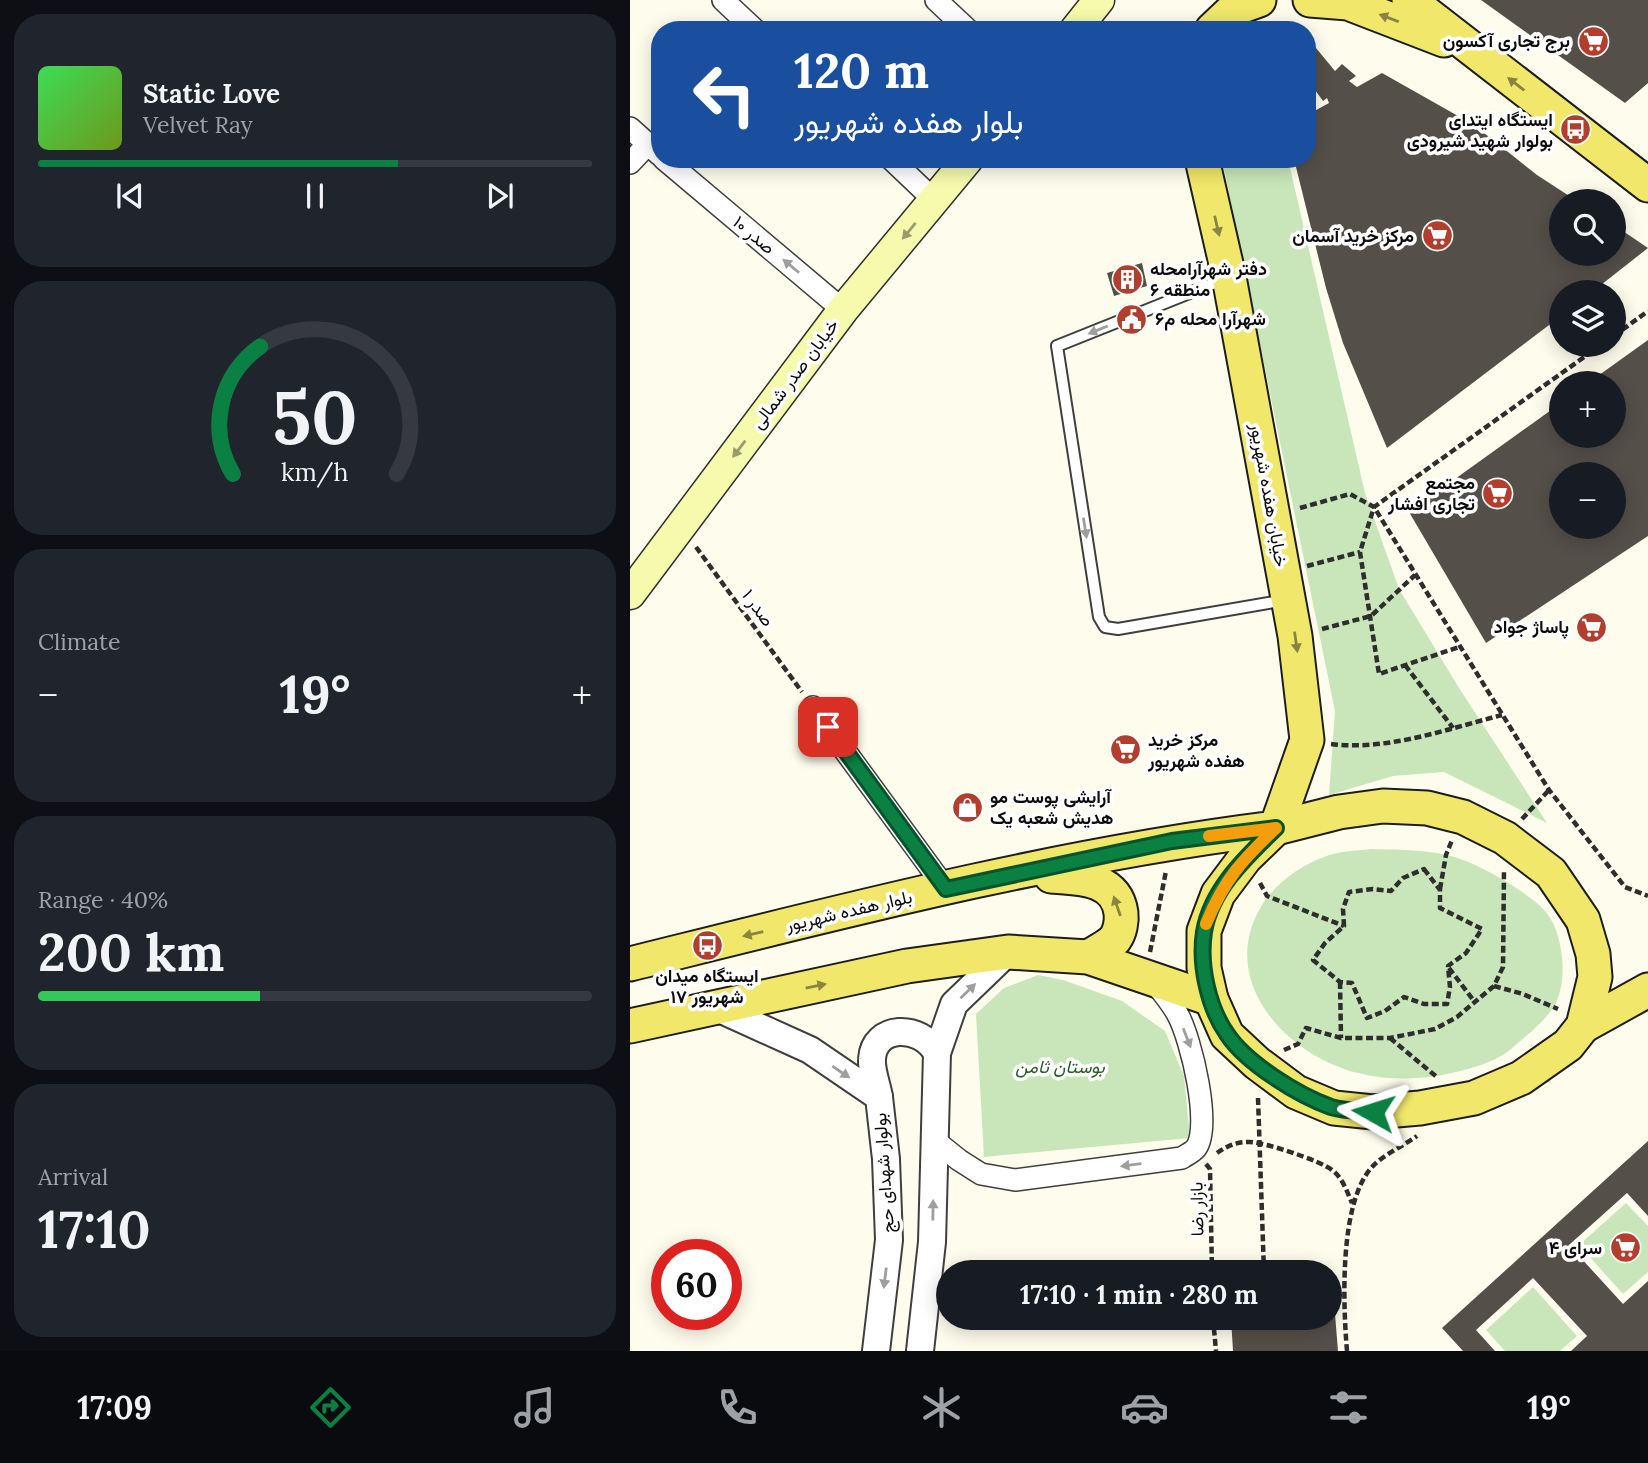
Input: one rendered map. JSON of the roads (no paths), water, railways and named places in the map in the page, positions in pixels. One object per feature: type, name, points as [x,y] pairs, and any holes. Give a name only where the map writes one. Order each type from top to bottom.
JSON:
[{"type":"main road","points":[[1082,21],[1099,0]]},
{"type":"main road","points":[[1221,21],[1234,9],[1259,0]]},
{"type":"main road","points":[[1310,0],[1345,1],[1475,52]]},
{"type":"main road","points":[[1409,0],[1648,185]]},
{"type":"main road","name":"خیابان صدر شمالی","points":[[636,574],[681,526],[843,310],[961,168]]},
{"type":"main road","name":"خیابان هفده شهریور","points":[[1204,168],[1229,277],[1295,636],[1307,740],[1276,828]]},
{"type":"main road","name":"بلوار هفده شهریور","points":[[630,964],[946,889],[1172,841],[1276,828],[1339,812],[1383,806],[1427,808],[1463,817],[1505,838],[1550,873],[1583,920],[1593,954],[1595,977],[1583,1026]]},
{"type":"main road","points":[[1276,828],[1245,858],[1218,894],[1204,930],[1204,968],[1211,999],[1227,1035],[1257,1063],[1296,1092],[1334,1108],[1373,1112],[1420,1108],[1474,1098],[1521,1078],[1568,1045],[1583,1026],[1648,990]]},
{"type":"main road","points":[[1017,874],[1087,878],[1101,883],[1112,892],[1118,903],[1121,926],[1115,939],[1088,957]]},
{"type":"main road","points":[[630,1026],[907,966],[1008,952],[1088,957],[1211,999]]},
{"type":"street","points":[[723,0],[742,21]]},
{"type":"street","points":[[936,0],[958,21]]},
{"type":"street","points":[[630,128],[651,148]]},
{"type":"street","points":[[630,163],[651,151]]},
{"type":"street","name":"صدر ۱۰","points":[[675,168],[843,310]]},
{"type":"street","points":[[900,168],[934,200]]},
{"type":"street","points":[[813,707],[946,889]]},
{"type":"street","points":[[920,1351],[932,1241],[937,1053],[954,1004],[1008,952]]},
{"type":"street","points":[[934,1140],[981,1174],[1015,1180],[1182,1158],[1196,1149],[1202,1132],[1191,1047],[1178,1015],[1149,978]]},
{"type":"street","name":"بولوار شهدای حج","points":[[715,1007],[810,1050],[879,1097],[886,1158],[889,1240],[876,1351]]},
{"type":"street","points":[[879,1097],[872,1057],[878,1043],[889,1035],[912,1031],[923,1036],[937,1053]]},
{"type":"lane","points":[[1229,277],[1057,346],[1099,617],[1105,627],[1118,629],[1285,586]]},
{"type":"place","name":"برج تجاری آکسون","points":[[1593,41]]},
{"type":"place","name":"ایستگاه ایتدای بولوار شهید شیرودی","points":[[1576,130]]},
{"type":"place","name":"مرکز خرید آسمان","points":[[1437,236]]},
{"type":"place","name":"دفتر شهرآرامحله منطقه ۶","points":[[1127,279]]},
{"type":"place","name":"شهرآرا محله م۶","points":[[1132,319]]},
{"type":"place","name":"مجتمع تجاری افشار","points":[[1498,493]]},
{"type":"place","name":"پاساژ جواد","points":[[1592,627]]},
{"type":"place","name":"مرکز خرید هفده شهریور","points":[[1125,750]]},
{"type":"place","name":"آرایشی پوست مو هدیش شعبه یک","points":[[967,807]]},
{"type":"place","name":"ایستگاه میدان ۱۷ شهریور","points":[[707,945]]},
{"type":"place","name":"سرای ۴","points":[[1625,1248]]},
{"type":"park label","name":"بوستان ثامن","points":[[1060,1067]]}]
